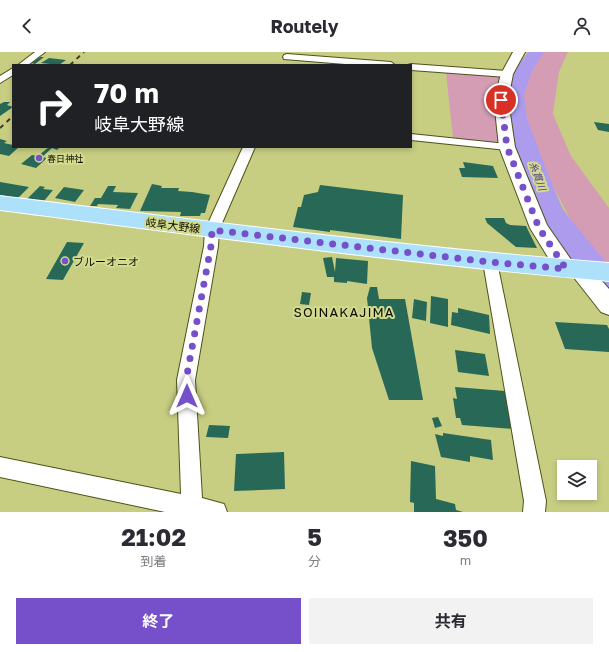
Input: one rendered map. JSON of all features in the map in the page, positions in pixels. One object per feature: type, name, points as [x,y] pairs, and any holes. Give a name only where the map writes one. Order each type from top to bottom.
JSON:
[{"type":"main road","name":"岐阜大野線","points":[[0,203],[212,230],[490,262],[609,272]]},
{"type":"street","points":[[23,64],[41,52]]},
{"type":"street","points":[[519,52],[507,74],[501,100],[507,147],[539,228],[573,270],[609,305]]},
{"type":"street","points":[[286,58],[376,64]]},
{"type":"street","points":[[412,67],[507,74]]},
{"type":"street","points":[[0,80],[12,72]]},
{"type":"street","points":[[412,137],[507,147]]},
{"type":"street","points":[[191,509],[186,380],[211,246],[212,230],[249,148]]},
{"type":"street","points":[[490,262],[535,501],[534,512]]},
{"type":"street","points":[[0,467],[191,509],[216,512]]},
{"type":"shaded area","points":[[530,52],[568,52],[559,72],[553,114],[571,156],[609,208],[609,265],[582,259],[575,254],[541,209],[509,114],[513,79]],"holes":[[[533,148],[576,230],[550,187]]]},
{"type":"shaded area","points":[[446,73],[500,77],[497,116],[501,143],[453,138]]},
{"type":"building","points":[[40,57],[44,57],[35,64],[31,63]]},
{"type":"building","points":[[49,58],[66,60],[60,64],[41,63]]},
{"type":"building","points":[[10,102],[7,105],[12,108],[0,116],[0,104]]},
{"type":"building","points":[[594,122],[609,124],[609,132],[598,130]]},
{"type":"building","points":[[0,139],[7,141],[4,143],[12,145],[12,148],[18,148],[9,156],[0,154]]},
{"type":"building","points":[[48,148],[52,148],[42,157],[47,158],[36,168],[21,164],[32,155],[38,156]]},
{"type":"building","points":[[463,162],[493,166],[498,178],[462,177],[459,168],[465,168]]},
{"type":"building","points":[[0,182],[29,187],[18,198],[0,195]]},
{"type":"building","points":[[152,184],[162,186],[161,188],[179,188],[178,191],[210,195],[205,213],[201,213],[200,216],[180,216],[181,212],[140,211]]},
{"type":"building","points":[[320,185],[403,195],[401,239],[293,227],[298,207],[301,207],[304,195],[318,192]]},
{"type":"building","points":[[40,186],[45,187],[43,189],[53,190],[44,201],[27,199]]},
{"type":"building","points":[[108,186],[116,186],[113,192],[138,193],[130,209],[116,208],[118,205],[98,204],[97,206],[90,206],[95,198],[101,198]]},
{"type":"building","points":[[64,187],[84,190],[75,202],[55,198]]},
{"type":"building","points":[[485,218],[504,218],[506,223],[510,225],[526,226],[537,248],[516,247],[487,223]]},
{"type":"building","name":"ブルーオニオ","points":[[67,242],[84,243],[63,280],[46,279]]},
{"type":"building","points":[[332,257],[335,272],[336,258],[368,261],[367,284],[347,281],[347,283],[334,282],[334,277],[327,277],[323,258]]},
{"type":"building","points":[[370,287],[377,287],[379,299],[405,299],[423,400],[389,400],[372,348],[367,298]]},
{"type":"building","points":[[302,292],[311,293],[309,305],[300,304]]},
{"type":"building","points":[[431,296],[448,299],[448,327],[430,323]]},
{"type":"building","points":[[414,299],[427,302],[426,321],[412,318]]},
{"type":"building","points":[[458,308],[489,315],[490,334],[451,325],[452,312],[458,313]]},
{"type":"building","points":[[555,322],[607,325],[609,329],[609,352],[565,349]]},
{"type":"building","points":[[455,350],[485,354],[489,376],[458,372]]},
{"type":"building","points":[[455,387],[505,391],[514,429],[462,425],[460,418],[456,418],[453,398],[457,399]]},
{"type":"building","points":[[438,417],[442,426],[435,428],[432,418]]},
{"type":"building","points":[[209,425],[230,426],[228,438],[206,437]]},
{"type":"building","points":[[443,433],[491,440],[493,460],[470,456],[470,462],[441,457],[435,434],[443,436]]},
{"type":"building","points":[[284,452],[285,489],[234,491],[236,454]]},
{"type":"building","points":[[411,461],[435,466],[436,499],[455,504],[456,510],[463,512],[414,512],[414,503],[410,502]]},
{"type":"waterway","name":"糸貫川","points":[[536,52],[523,71],[514,95],[517,118],[532,164],[552,214],[609,288]]},
{"type":"railway","points":[[71,64],[84,52]]},
{"type":"railway","points":[[0,128],[12,117]]},
{"type":"place","name":"春日神社","points":[[39,158]]},
{"type":"place","name":"ブルーオニオ","points":[[65,261]]},
{"type":"district","name":"SOINAKAJIMA","points":[[344,312]]},
{"type":"route","points":[[187,396],[186,380],[211,246],[212,230],[490,262],[566,269],[539,228],[507,147],[501,100]]}]
